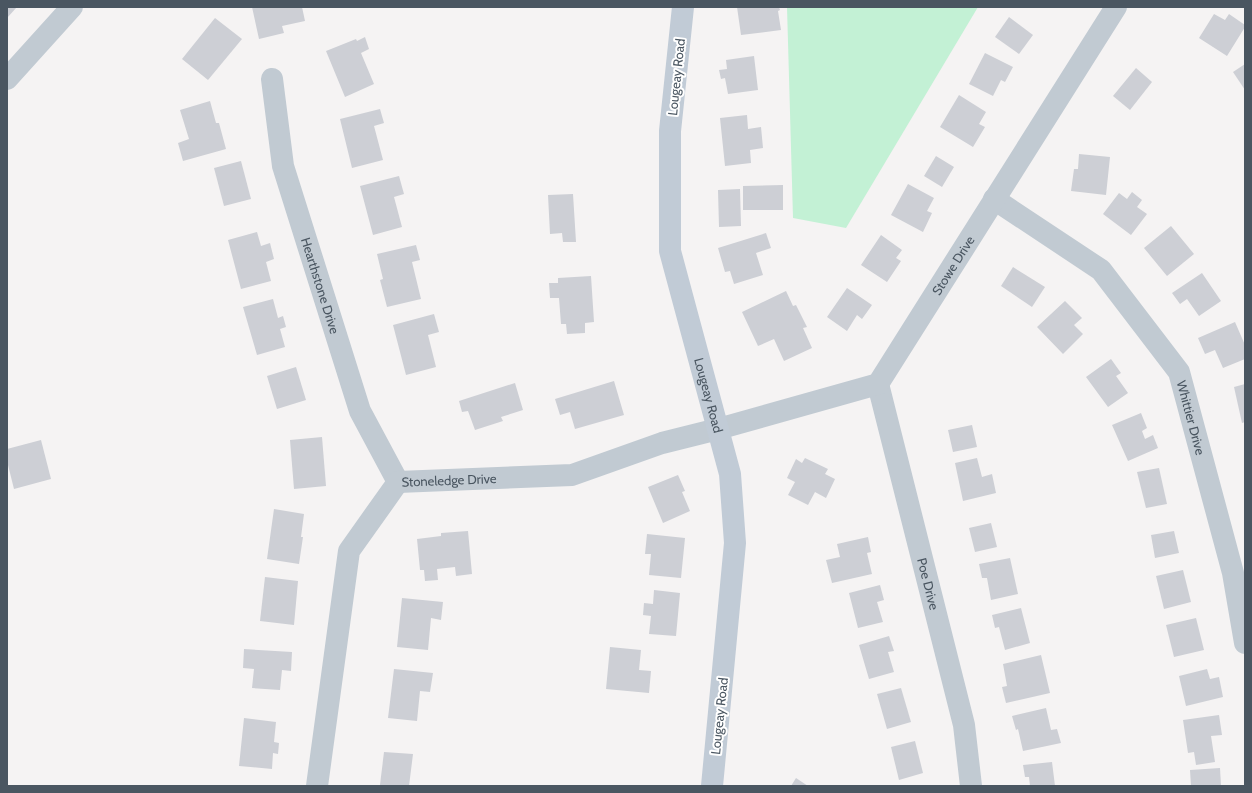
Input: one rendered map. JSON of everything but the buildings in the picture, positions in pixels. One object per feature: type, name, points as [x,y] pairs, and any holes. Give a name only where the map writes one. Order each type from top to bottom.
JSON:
[{"type":"street","points":[[7,80],[72,7]]},
{"type":"street","name":"Lougeay Road","points":[[683,7],[670,131],[670,251],[730,474],[735,543],[712,786]]},
{"type":"street","name":"Stowe Drive","points":[[878,384],[1116,7]]},
{"type":"street","name":"Hearthstone Drive","points":[[272,79],[283,166],[360,411],[398,482]]},
{"type":"street","name":"Whittier Drive","points":[[994,199],[1101,270],[1179,372],[1233,573],[1245,643]]},
{"type":"street","points":[[718,429],[878,384]]},
{"type":"street","name":"Poe Drive","points":[[878,384],[964,725],[971,786]]},
{"type":"street","name":"Stoneledge Drive","points":[[317,786],[349,551],[398,482],[572,475],[662,443],[718,429]]},
{"type":"green space","points":[[787,7],[978,7],[846,228],[793,218]]}]
